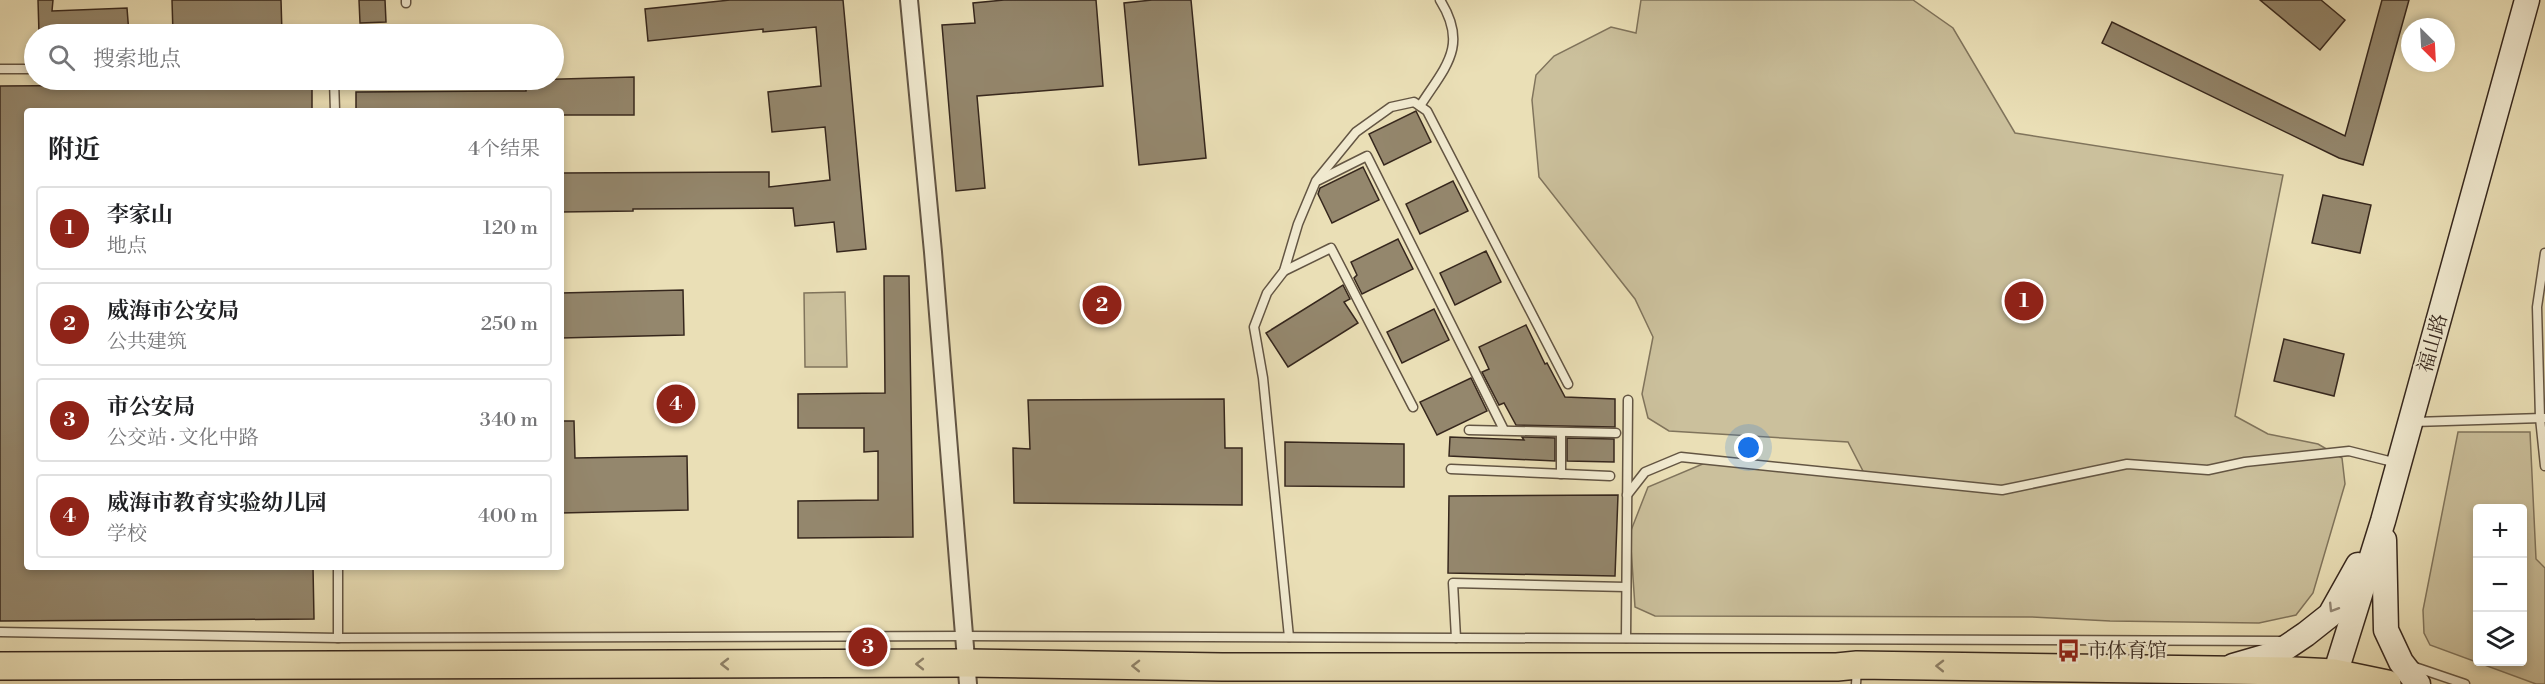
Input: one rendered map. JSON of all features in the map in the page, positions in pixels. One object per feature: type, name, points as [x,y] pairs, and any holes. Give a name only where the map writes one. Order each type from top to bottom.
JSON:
[{"type":"main road","name":"福山路","points":[[2333,679],[2383,521],[2527,0]]},
{"type":"main road","points":[[2220,669],[2278,653],[2330,615],[2383,521]]},
{"type":"main road","points":[[2383,521],[2386,630],[2394,673]]},
{"type":"main road","points":[[0,666],[968,674],[1222,667],[1837,667],[1857,674],[2220,669],[2333,679],[2394,673],[2418,684]]},
{"type":"street","points":[[909,0],[934,264],[968,674]]},
{"type":"lane","points":[[1420,106],[1447,63],[1455,41],[1452,18],[1440,0]]},
{"type":"lane","points":[[0,69],[24,69]]},
{"type":"lane","points":[[334,90],[335,108]]},
{"type":"lane","points":[[1288,637],[1263,378],[1254,327],[1267,293],[1284,271],[1298,224],[1316,181],[1356,132],[1391,107],[1414,102],[1427,111],[1568,384]]},
{"type":"lane","points":[[1316,181],[1367,156],[1504,430]]},
{"type":"lane","points":[[1284,271],[1331,248],[1413,407]]},
{"type":"lane","points":[[2545,253],[2537,307],[2542,350],[2545,466]]},
{"type":"lane","points":[[1626,639],[1628,400]]},
{"type":"lane","points":[[2410,422],[2543,418]]},
{"type":"lane","points":[[1469,430],[1616,433]]},
{"type":"lane","points":[[1561,432],[1561,474]]},
{"type":"lane","points":[[1627,495],[1645,472],[1681,457],[2002,490],[2127,464],[2208,470],[2245,462],[2349,451],[2399,463]]},
{"type":"lane","points":[[1451,469],[1610,476]]},
{"type":"lane","points":[[338,570],[338,638]]},
{"type":"lane","points":[[1456,638],[1453,583],[1626,587]]},
{"type":"lane","points":[[0,632],[338,638],[965,636],[2297,641]]},
{"type":"lane","points":[[2394,673],[2465,684]]},
{"type":"shaded area","points":[[1641,0],[1913,0],[1953,28],[2015,133],[2283,175],[2235,416],[2268,434],[2318,444],[2342,458],[2345,484],[2313,593],[2296,615],[2259,623],[2110,621],[2032,617],[1655,616],[1635,607],[1630,533],[1648,487],[1705,463],[1865,475],[1848,442],[1669,431],[1648,418],[1642,394],[1653,337],[1635,299],[1539,177],[1532,100],[1536,75],[1554,56],[1611,27],[1636,33]]},
{"type":"shaded area","points":[[845,292],[847,367],[805,367],[804,293]]},
{"type":"shaded area","points":[[2458,432],[2530,432],[2536,559],[2545,568],[2545,684],[2536,684],[2487,666],[2527,666],[2527,504],[2473,504],[2473,661],[2430,645],[2424,633],[2423,610]]},
{"type":"building","points":[[38,0],[53,0],[52,11],[127,8],[128,24],[39,24]]},
{"type":"building","points":[[172,0],[281,0],[282,24],[173,24]]},
{"type":"building","points":[[359,0],[385,0],[386,22],[360,23]]},
{"type":"building","points":[[730,0],[843,0],[866,249],[837,252],[834,222],[795,226],[793,208],[564,212],[564,173],[769,172],[769,187],[830,180],[825,127],[772,132],[768,92],[821,86],[816,27],[763,32],[763,29],[648,41],[645,9]]},
{"type":"building","points":[[1004,0],[1096,0],[1103,86],[977,96],[985,188],[956,191],[942,25],[975,23],[973,3]]},
{"type":"building","points":[[1191,0],[1206,158],[1139,165],[1124,3]]},
{"type":"building","points":[[2260,0],[2321,0],[2345,20],[2320,50]]},
{"type":"building","points":[[2382,0],[2409,0],[2404,18],[2401,18],[2401,29],[2363,165],[2339,158],[2102,43],[2112,22],[2345,136]]},
{"type":"building","points":[[634,77],[634,115],[564,115],[564,108],[356,108],[356,92],[564,90],[564,79]]},
{"type":"building","points":[[0,86],[24,86],[24,90],[312,90],[312,108],[24,108],[24,570],[313,570],[314,619],[0,621]]},
{"type":"building","points":[[1416,111],[1431,142],[1384,165],[1369,134]]},
{"type":"building","points":[[1363,167],[1379,200],[1332,223],[1318,194],[1320,188]]},
{"type":"building","points":[[1453,181],[1468,211],[1420,234],[1406,204]]},
{"type":"building","points":[[2323,195],[2371,205],[2360,253],[2312,243]]},
{"type":"building","points":[[1398,239],[1413,269],[1362,294],[1354,278],[1357,275],[1351,262]]},
{"type":"building","points":[[1486,251],[1501,282],[1455,305],[1440,273]]},
{"type":"building","points":[[884,276],[909,276],[913,537],[798,538],[798,501],[878,500],[878,451],[864,452],[864,428],[798,428],[798,394],[885,393]]},
{"type":"building","points":[[1343,285],[1350,299],[1344,302],[1358,323],[1288,367],[1266,333]]},
{"type":"building","points":[[683,290],[684,335],[564,338],[564,293]]},
{"type":"building","points":[[1434,309],[1449,340],[1402,363],[1387,332]]},
{"type":"building","points":[[1526,325],[1545,364],[1547,363],[1565,397],[1615,399],[1615,427],[1516,425],[1504,403],[1499,405],[1482,372],[1489,369],[1479,347]]},
{"type":"building","points":[[2284,339],[2344,354],[2334,396],[2274,381]]},
{"type":"building","points":[[1471,378],[1487,411],[1437,435],[1420,402]]},
{"type":"building","points":[[1224,399],[1225,448],[1242,448],[1242,505],[1014,503],[1013,448],[1030,449],[1028,400]]},
{"type":"building","points":[[564,421],[574,421],[575,458],[687,456],[688,510],[564,513]]},
{"type":"building","points":[[1450,437],[1524,440],[1522,437],[1555,438],[1555,461],[1449,456]]},
{"type":"building","points":[[1567,438],[1614,439],[1614,462],[1567,461]]},
{"type":"building","points":[[1285,442],[1404,444],[1404,487],[1285,486]]},
{"type":"building","points":[[1618,495],[1615,576],[1448,573],[1449,496]]},
{"type":"place","name":"李家山","points":[[2024,301]]},
{"type":"place","name":"威海市公安局","points":[[1102,305]]},
{"type":"place","name":"威海市教育实验幼儿园","points":[[676,404]]},
{"type":"place","name":"市公安局","points":[[868,647]]},
{"type":"place","name":"市体育馆","points":[[2069,650]]}]
